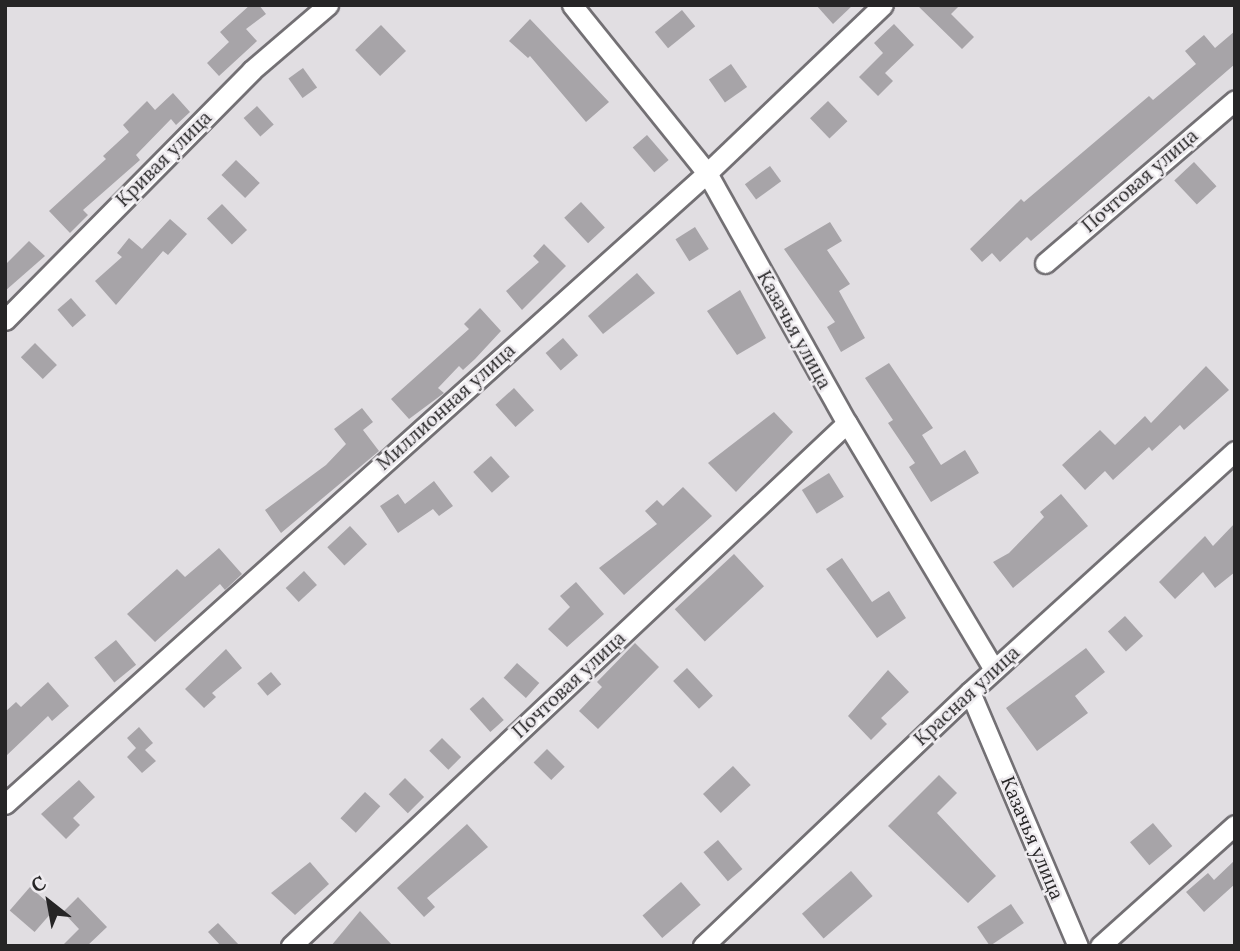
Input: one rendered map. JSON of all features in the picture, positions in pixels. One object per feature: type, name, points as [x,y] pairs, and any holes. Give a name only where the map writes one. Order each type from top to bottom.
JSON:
[{"type":"street","name":"Кривая улица","points":[[5,320],[252,70],[328,5]]},
{"type":"street","name":"Казачья улица","points":[[572,5],[707,173],[847,423],[994,670]]},
{"type":"street","name":"Миллионная улица","points":[[5,804],[707,173],[883,5]]},
{"type":"street","name":"Почтовая улица","points":[[1045,263],[1235,100]]},
{"type":"street","name":"Почтовая улица","points":[[291,946],[847,423]]},
{"type":"street","name":"Красная улица","points":[[703,946],[970,692],[1235,451]]},
{"type":"street","name":"Казачья улица","points":[[970,692],[1079,946]]},
{"type":"street","points":[[1100,946],[1235,825]]},
{"type":"building","points":[[250,5],[259,5],[266,14],[246,29],[257,41],[219,76],[207,63],[229,42],[220,32]]},
{"type":"building","points":[[816,5],[853,5],[833,24]]},
{"type":"building","points":[[917,5],[960,5],[951,14],[974,37],[962,49]]},
{"type":"building","points":[[682,10],[695,26],[668,48],[655,32]]},
{"type":"building","points":[[530,19],[609,102],[586,122],[530,56],[528,58],[509,41]]},
{"type":"building","points":[[894,24],[914,45],[885,73],[893,81],[878,96],[859,77],[883,53],[874,43]]},
{"type":"building","points":[[381,25],[406,51],[380,76],[355,50]]},
{"type":"building","points":[[1235,31],[1235,64],[1031,241],[1027,237],[1000,262],[992,253],[982,262],[970,249],[1021,199],[1024,202],[1149,96],[1153,100],[1196,64],[1185,51],[1204,35],[1215,48]]},
{"type":"building","points":[[731,64],[747,87],[725,102],[709,79]]},
{"type":"building","points":[[303,68],[317,87],[303,98],[288,79]]},
{"type":"building","points":[[173,93],[190,112],[176,125],[171,119],[136,155],[140,160],[83,210],[88,215],[70,233],[49,211],[106,159],[103,156],[129,132],[123,125],[147,101],[155,110]]},
{"type":"building","points":[[828,101],[847,121],[829,139],[810,118]]},
{"type":"building","points":[[257,106],[274,125],[260,137],[244,118]]},
{"type":"building","points":[[647,135],[669,160],[654,172],[633,147]]},
{"type":"building","points":[[236,160],[260,183],[245,198],[221,175]]},
{"type":"building","points":[[1194,162],[1217,186],[1197,205],[1174,180]]},
{"type":"building","points":[[770,166],[781,181],[756,200],[745,184]]},
{"type":"building","points":[[581,202],[605,228],[588,243],[564,218]]},
{"type":"building","points":[[222,204],[247,230],[232,244],[207,219]]},
{"type":"building","points":[[170,219],[187,234],[168,255],[163,251],[116,305],[95,281],[122,257],[117,253],[129,238],[142,249]]},
{"type":"building","points":[[830,222],[842,241],[827,250],[850,284],[839,291],[865,338],[841,352],[827,327],[835,322],[784,249]]},
{"type":"building","points":[[695,227],[709,249],[689,261],[675,239]]},
{"type":"building","points":[[29,241],[45,256],[5,291],[5,265]]},
{"type":"building","points":[[544,244],[566,266],[522,310],[506,291],[539,262],[533,256]]},
{"type":"building","points":[[637,273],[655,293],[603,334],[588,316]]},
{"type":"building","points":[[740,290],[766,338],[737,355],[707,311]]},
{"type":"building","points":[[71,298],[86,315],[73,327],[57,310]]},
{"type":"building","points":[[480,308],[501,331],[463,370],[459,366],[438,388],[444,393],[409,419],[391,399],[469,329],[464,324]]},
{"type":"building","points":[[563,338],[578,355],[561,370],[546,353]]},
{"type":"building","points":[[35,343],[57,365],[43,379],[21,357]]},
{"type":"building","points":[[889,363],[933,428],[922,435],[941,465],[965,450],[979,473],[931,502],[909,467],[915,463],[888,423],[893,420],[865,378]]},
{"type":"building","points":[[1206,366],[1229,390],[1184,430],[1180,425],[1152,451],[1149,447],[1113,480],[1105,471],[1085,490],[1062,465],[1100,430],[1115,445],[1145,416],[1151,423]]},
{"type":"building","points":[[514,388],[534,410],[515,427],[495,405]]},
{"type":"building","points":[[362,408],[373,422],[363,430],[379,451],[281,533],[265,510],[326,465],[346,444],[334,429]]},
{"type":"building","points":[[774,412],[793,432],[736,492],[708,463]]},
{"type":"building","points":[[491,456],[510,477],[492,493],[473,472]]},
{"type":"building","points":[[829,473],[844,497],[817,514],[802,490]]},
{"type":"building","points":[[434,481],[453,506],[439,516],[433,509],[398,533],[380,506],[398,494],[405,504]]},
{"type":"building","points":[[683,487],[712,516],[624,595],[599,568],[657,524],[645,511],[657,500],[663,506]]},
{"type":"building","points":[[1061,494],[1088,526],[1013,588],[993,562],[1009,553],[1044,517],[1040,512]]},
{"type":"building","points":[[1235,523],[1235,572],[1215,588],[1203,572],[1175,599],[1159,582],[1205,536],[1213,546]]},
{"type":"building","points":[[350,526],[367,544],[344,565],[327,547]]},
{"type":"building","points":[[219,548],[242,574],[225,590],[220,584],[155,642],[127,614],[177,569],[185,577]]},
{"type":"building","points":[[734,554],[764,586],[705,641],[675,609]]},
{"type":"building","points":[[842,558],[872,602],[889,591],[906,618],[877,638],[826,569]]},
{"type":"building","points":[[304,571],[317,585],[299,602],[286,588]]},
{"type":"building","points":[[576,582],[604,614],[567,647],[548,629],[570,607],[560,596]]},
{"type":"building","points":[[1125,616],[1143,636],[1126,651],[1108,631]]},
{"type":"building","points":[[116,640],[136,665],[114,682],[94,658]]},
{"type":"building","points":[[635,643],[659,667],[598,729],[579,711],[602,687],[597,682]]},
{"type":"building","points":[[1086,648],[1105,672],[1075,696],[1088,713],[1037,751],[1006,708]]},
{"type":"building","points":[[226,649],[242,668],[212,693],[216,697],[204,708],[185,689]]},
{"type":"building","points":[[517,663],[539,683],[526,698],[504,678]]},
{"type":"building","points":[[687,668],[713,696],[699,709],[673,681]]},
{"type":"building","points":[[888,670],[909,692],[881,718],[887,724],[871,740],[848,716]]},
{"type":"building","points":[[271,672],[281,684],[267,696],[257,684]]},
{"type":"building","points":[[48,682],[69,706],[52,721],[48,716],[5,757],[5,712],[16,702],[21,707]]},
{"type":"building","points":[[483,697],[504,720],[490,732],[470,709]]},
{"type":"building","points":[[139,727],[153,743],[145,750],[156,761],[142,773],[127,757],[136,748],[127,738]]},
{"type":"building","points":[[442,738],[461,757],[448,770],[429,751]]},
{"type":"building","points":[[547,749],[565,767],[551,780],[534,762]]},
{"type":"building","points":[[733,766],[751,785],[721,813],[703,794]]},
{"type":"building","points":[[939,775],[957,793],[937,813],[996,876],[968,903],[888,826]]},
{"type":"building","points":[[405,778],[424,797],[408,813],[389,794]]},
{"type":"building","points":[[79,780],[95,797],[73,818],[80,825],[66,839],[41,814]]},
{"type":"building","points":[[365,792],[380,806],[356,833],[340,818]]},
{"type":"building","points":[[1153,823],[1172,846],[1149,865],[1130,842]]},
{"type":"building","points":[[467,824],[488,847],[427,898],[435,907],[424,917],[397,888]]},
{"type":"building","points":[[718,840],[742,869],[728,881],[703,852]]},
{"type":"building","points":[[1235,860],[1235,884],[1204,912],[1186,892],[1208,873],[1214,880]]},
{"type":"building","points":[[310,862],[329,884],[295,915],[271,893]]},
{"type":"building","points":[[851,871],[873,896],[824,939],[802,914]]},
{"type":"building","points":[[681,882],[701,905],[662,938],[643,915]]},
{"type":"building","points":[[30,887],[55,909],[35,932],[10,910]]},
{"type":"building","points":[[78,897],[107,927],[87,946],[62,946],[79,929],[63,912]]},
{"type":"building","points":[[1011,904],[1024,923],[990,946],[977,927]]},
{"type":"building","points":[[360,911],[393,946],[331,946]]},
{"type":"building","points":[[218,923],[240,946],[221,946],[208,932]]}]
